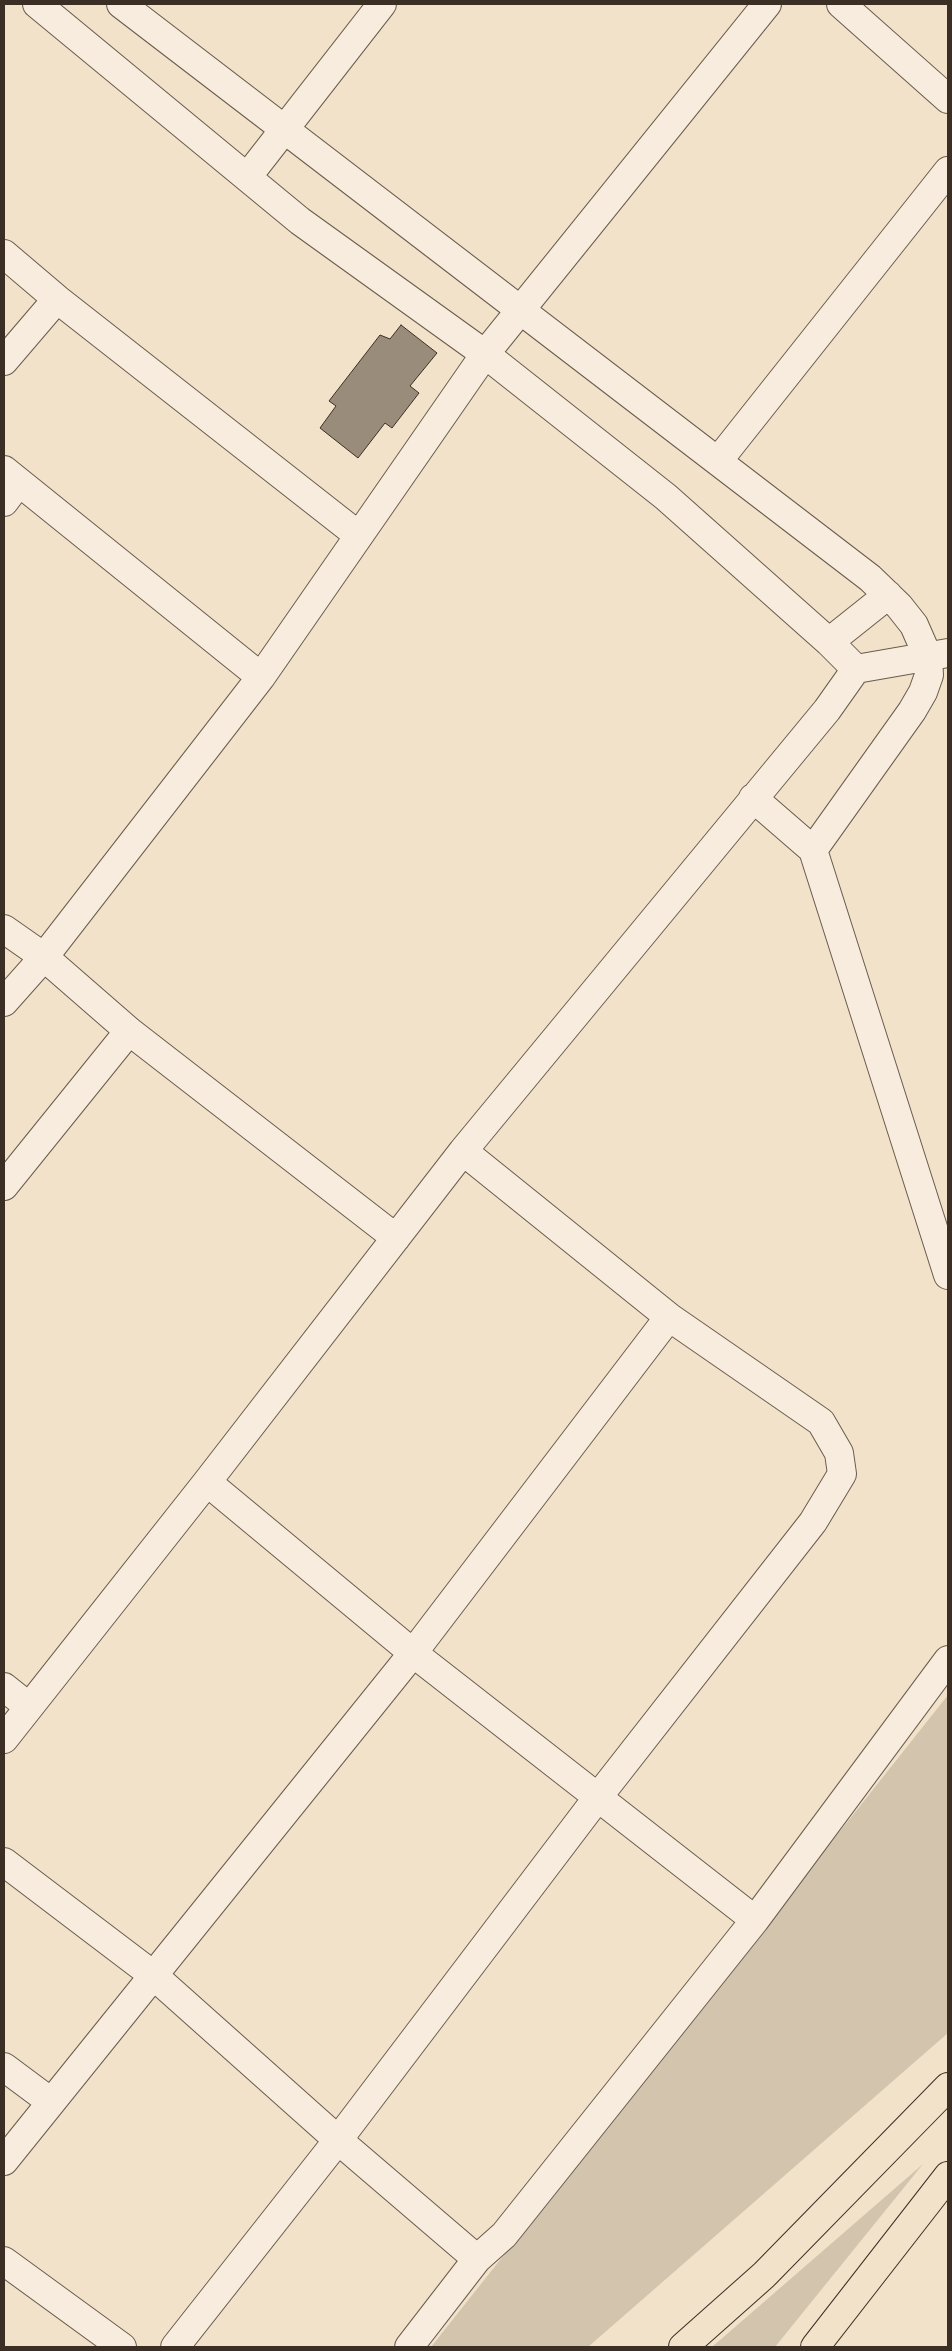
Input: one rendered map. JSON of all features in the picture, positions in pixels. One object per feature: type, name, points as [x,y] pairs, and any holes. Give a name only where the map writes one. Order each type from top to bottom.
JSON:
[{"type":"highway","points":[[683,2347],[764,2275],[948,2087]]},
{"type":"highway","points":[[815,2347],[948,2176]]},
{"type":"street","points":[[37,4],[248,176],[300,221],[484,354],[666,497],[829,642],[856,669]]},
{"type":"street","points":[[121,4],[870,578],[888,595],[938,655]]},
{"type":"street","points":[[248,176],[382,4]]},
{"type":"street","points":[[4,1002],[44,957],[261,677],[484,354],[767,4]]},
{"type":"street","points":[[841,4],[948,99]]},
{"type":"street","points":[[718,461],[948,171]]},
{"type":"street","points":[[4,254],[57,299],[358,535]]},
{"type":"street","points":[[4,361],[57,299]]},
{"type":"street","points":[[9,485],[261,677]]},
{"type":"street","points":[[829,642],[888,595]]},
{"type":"street","points":[[4,1739],[207,1482],[463,1151],[827,710],[856,669],[938,655]]},
{"type":"street","points":[[813,850],[912,712],[923,692],[938,655]]},
{"type":"street","points":[[753,798],[813,850],[940,1220],[948,1275]]},
{"type":"street","points":[[4,929],[44,957],[129,1031],[396,1238]]},
{"type":"street","points":[[4,1186],[129,1031]]},
{"type":"street","points":[[175,2347],[338,2140],[598,1797],[813,1522],[842,1474],[839,1453],[821,1422],[669,1317],[463,1151]]},
{"type":"street","points":[[4,2161],[414,1654],[669,1317]]},
{"type":"street","points":[[207,1482],[414,1654],[755,1920]]},
{"type":"street","points":[[409,2347],[477,2259],[504,2235],[755,1920],[948,1660]]},
{"type":"street","points":[[4,1687],[29,1708]]},
{"type":"street","points":[[4,1862],[153,1975],[338,2140],[477,2259]]},
{"type":"street","points":[[4,2068],[51,2102]]},
{"type":"street","points":[[4,2261],[122,2347]]},
{"type":"shaded area","points":[[948,1695],[948,2033],[588,2347],[431,2347]]},
{"type":"shaded area","points":[[923,2164],[775,2347],[712,2347]]},
{"type":"building","points":[[401,325],[437,353],[410,386],[419,393],[392,428],[385,423],[358,458],[320,428],[336,406],[329,401],[380,335],[390,339]]}]
